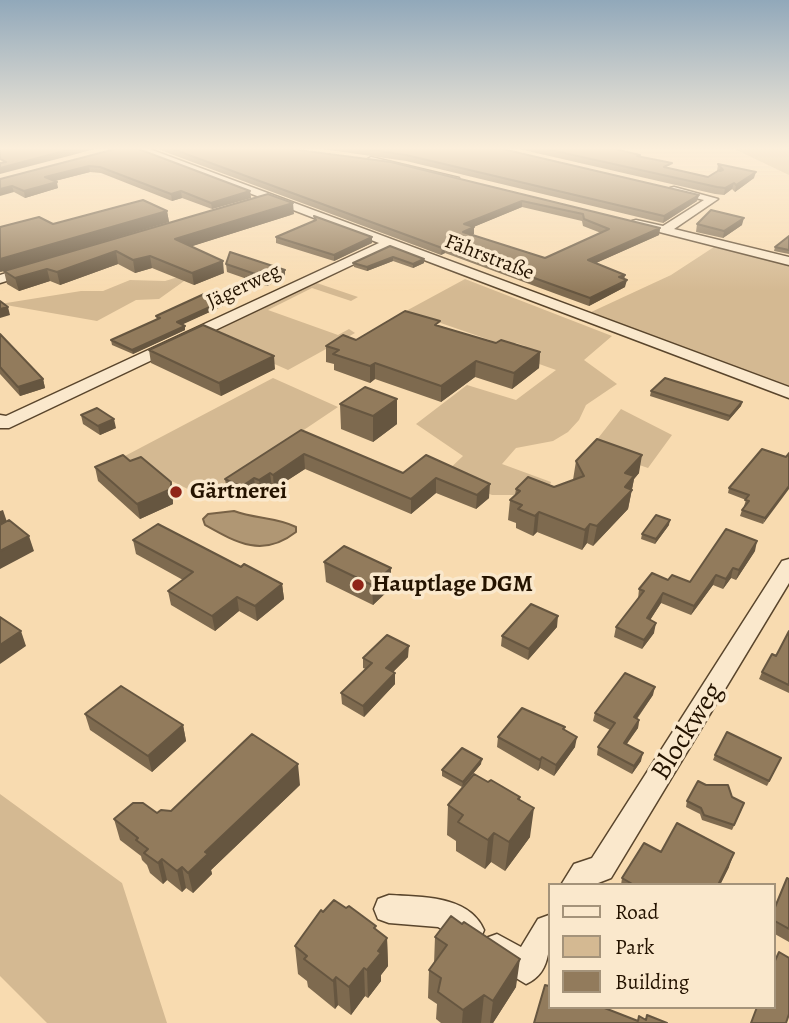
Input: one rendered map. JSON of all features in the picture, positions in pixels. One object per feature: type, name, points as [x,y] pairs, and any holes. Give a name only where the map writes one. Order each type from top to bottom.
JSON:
[{"type":"street","name":"Fährstraße","points":[[261,195],[789,393]]},
{"type":"street","points":[[665,230],[713,199],[695,195]]},
{"type":"street","points":[[246,205],[270,198]]},
{"type":"street","points":[[621,219],[789,261]]},
{"type":"street","name":"Jägerweg","points":[[2,422],[389,243]]},
{"type":"street","points":[[0,279],[38,267]]},
{"type":"street","name":"Blockweg","points":[[577,883],[584,873],[601,869],[789,566]]},
{"type":"street","points":[[389,909],[443,913],[526,968],[548,931]]},
{"type":"green space","points":[[717,245],[789,263],[789,387],[589,313],[671,275]]},
{"type":"green space","points":[[198,271],[159,299],[136,300],[97,321],[0,304],[81,291],[103,291],[130,280],[165,281]]},
{"type":"green space","points":[[465,279],[612,336],[584,360],[617,384],[586,405],[579,420],[568,432],[553,441],[516,448],[502,464],[551,482],[546,495],[492,495],[443,475],[463,456],[416,424],[467,385],[516,400],[556,370],[514,355],[525,346],[516,343],[510,347],[406,311]]},
{"type":"green space","points":[[308,280],[358,297],[351,301],[312,288],[268,310],[338,335],[349,329],[355,333],[288,370],[200,331]]},
{"type":"green space","points":[[273,378],[338,407],[204,497],[123,457]]},
{"type":"green space","points":[[621,409],[672,435],[648,468],[604,453],[588,451]]},
{"type":"green space","points":[[0,794],[122,883],[167,1023],[47,1023],[0,976]]},
{"type":"shaded area","points":[[234,511],[289,524],[296,527],[296,532],[284,540],[261,546],[239,542],[205,525],[203,519],[208,514]]},
{"type":"building","points":[[190,195],[238,195],[211,203]]},
{"type":"building","points":[[265,195],[293,203],[175,239],[223,261],[192,273],[150,256],[133,260],[116,251],[57,272],[47,269],[15,278],[4,271]]},
{"type":"building","points":[[297,195],[524,195],[660,228],[588,260],[625,275],[619,277],[627,280],[590,298],[445,246],[442,248]],"holes":[[[522,201],[583,214],[584,219],[609,229],[545,258],[463,232],[474,227],[464,224]]]},
{"type":"building","points":[[574,195],[699,195],[664,216]]},
{"type":"building","points":[[143,200],[167,211],[0,259],[0,227],[39,217],[53,224]]},
{"type":"building","points":[[711,210],[744,218],[724,231],[697,224]]},
{"type":"building","points":[[314,216],[372,237],[334,255],[276,237],[316,220]]},
{"type":"building","points":[[789,236],[789,250],[775,247]]},
{"type":"building","points":[[390,246],[424,259],[413,264],[393,257],[367,267],[353,263]]},
{"type":"building","points":[[230,252],[285,270],[267,278],[226,264]]},
{"type":"building","points":[[204,294],[223,301],[177,322],[185,326],[132,350],[111,340],[160,318],[156,316]]},
{"type":"building","points":[[0,301],[8,307],[0,309]]},
{"type":"building","points":[[405,311],[440,321],[435,325],[496,343],[501,340],[540,352],[514,373],[476,361],[441,386],[375,363],[370,366],[333,354],[339,350],[326,346],[343,335],[356,340]]},
{"type":"building","points":[[203,325],[274,356],[219,383],[149,350]]},
{"type":"building","points":[[0,334],[43,379],[18,387],[0,367]]},
{"type":"building","points":[[665,378],[742,402],[730,416],[651,391]]},
{"type":"building","points":[[365,387],[397,399],[373,416],[340,404]]},
{"type":"building","points":[[97,408],[114,419],[98,426],[81,415]]},
{"type":"building","points":[[301,430],[403,473],[426,455],[490,484],[477,495],[436,478],[411,499],[304,454],[273,475],[270,473],[259,480],[254,478],[241,487],[225,479]]},
{"type":"building","points":[[597,439],[642,455],[625,473],[634,476],[625,487],[632,490],[597,526],[590,524],[585,530],[539,512],[535,516],[518,509],[522,505],[510,500],[520,491],[516,489],[528,477],[554,487],[584,476],[576,461]]},
{"type":"building","points":[[762,449],[786,457],[789,453],[789,486],[765,518],[742,510],[749,501],[745,500],[749,495],[729,488]]},
{"type":"building","points":[[123,455],[130,461],[141,457],[171,482],[171,489],[137,504],[95,467]]},
{"type":"building","points":[[656,515],[670,520],[656,539],[642,534]]},
{"type":"building","points":[[9,520],[29,536],[0,551],[0,525]]},
{"type":"building","points":[[158,524],[241,567],[244,564],[282,584],[255,606],[237,597],[212,616],[168,591],[193,572],[133,540]]},
{"type":"building","points":[[726,529],[757,541],[739,570],[733,568],[726,579],[716,575],[694,606],[663,593],[647,618],[656,623],[644,640],[616,627],[644,591],[639,589],[652,573],[668,580],[672,575],[690,582]]},
{"type":"building","points":[[344,546],[391,568],[372,585],[324,562]]},
{"type":"building","points":[[531,604],[558,616],[529,649],[502,636]]},
{"type":"building","points":[[0,617],[21,631],[0,645]]},
{"type":"building","points":[[789,631],[789,685],[762,672],[772,654],[776,656]]},
{"type":"building","points":[[387,635],[409,646],[386,668],[395,673],[363,706],[341,693],[372,663],[363,658]]},
{"type":"building","points":[[625,673],[655,687],[634,717],[639,720],[624,743],[643,753],[634,766],[598,747],[615,723],[595,713]]},
{"type":"building","points":[[121,686],[183,725],[148,756],[85,714]]},
{"type":"building","points":[[522,708],[565,727],[563,729],[577,737],[556,765],[542,757],[540,760],[498,737]]},
{"type":"building","points":[[727,732],[781,758],[769,781],[715,755]]},
{"type":"building","points":[[252,734],[298,764],[205,852],[208,854],[188,873],[182,867],[177,871],[162,859],[158,863],[144,853],[148,849],[114,819],[133,803],[143,803],[157,813],[161,810],[171,811]]},
{"type":"building","points":[[462,748],[482,759],[463,782],[442,770]]},
{"type":"building","points":[[474,774],[488,782],[491,780],[534,808],[509,842],[494,833],[488,840],[458,822],[463,815],[448,805]]},
{"type":"building","points":[[698,781],[706,785],[728,785],[732,797],[744,803],[734,825],[704,815],[701,808],[687,801]]},
{"type":"building","points":[[677,823],[734,853],[719,883],[631,883],[622,878],[644,843],[661,852]]},
{"type":"building","points":[[787,878],[789,929],[775,921],[775,907]]},
{"type":"building","points":[[334,900],[346,908],[349,906],[387,938],[378,951],[381,953],[349,987],[336,977],[333,981],[304,959],[307,956],[295,946],[321,910],[323,912]]},
{"type":"building","points":[[451,916],[520,959],[493,1001],[484,995],[463,1010],[438,992],[441,978],[429,970],[447,945],[435,937]]},
{"type":"building","points":[[779,952],[789,958],[789,1014],[786,1023],[751,1023],[756,1009],[775,1009],[775,961]]},
{"type":"building","points":[[545,985],[548,986],[548,1009],[607,1009],[638,1021],[639,1016],[646,1020],[647,1015],[667,1023],[534,1023]]},
{"type":"place","name":"Gärtnerei","points":[[176,492]]},
{"type":"place","name":"Hauptlage DGM","points":[[358,585]]}]
